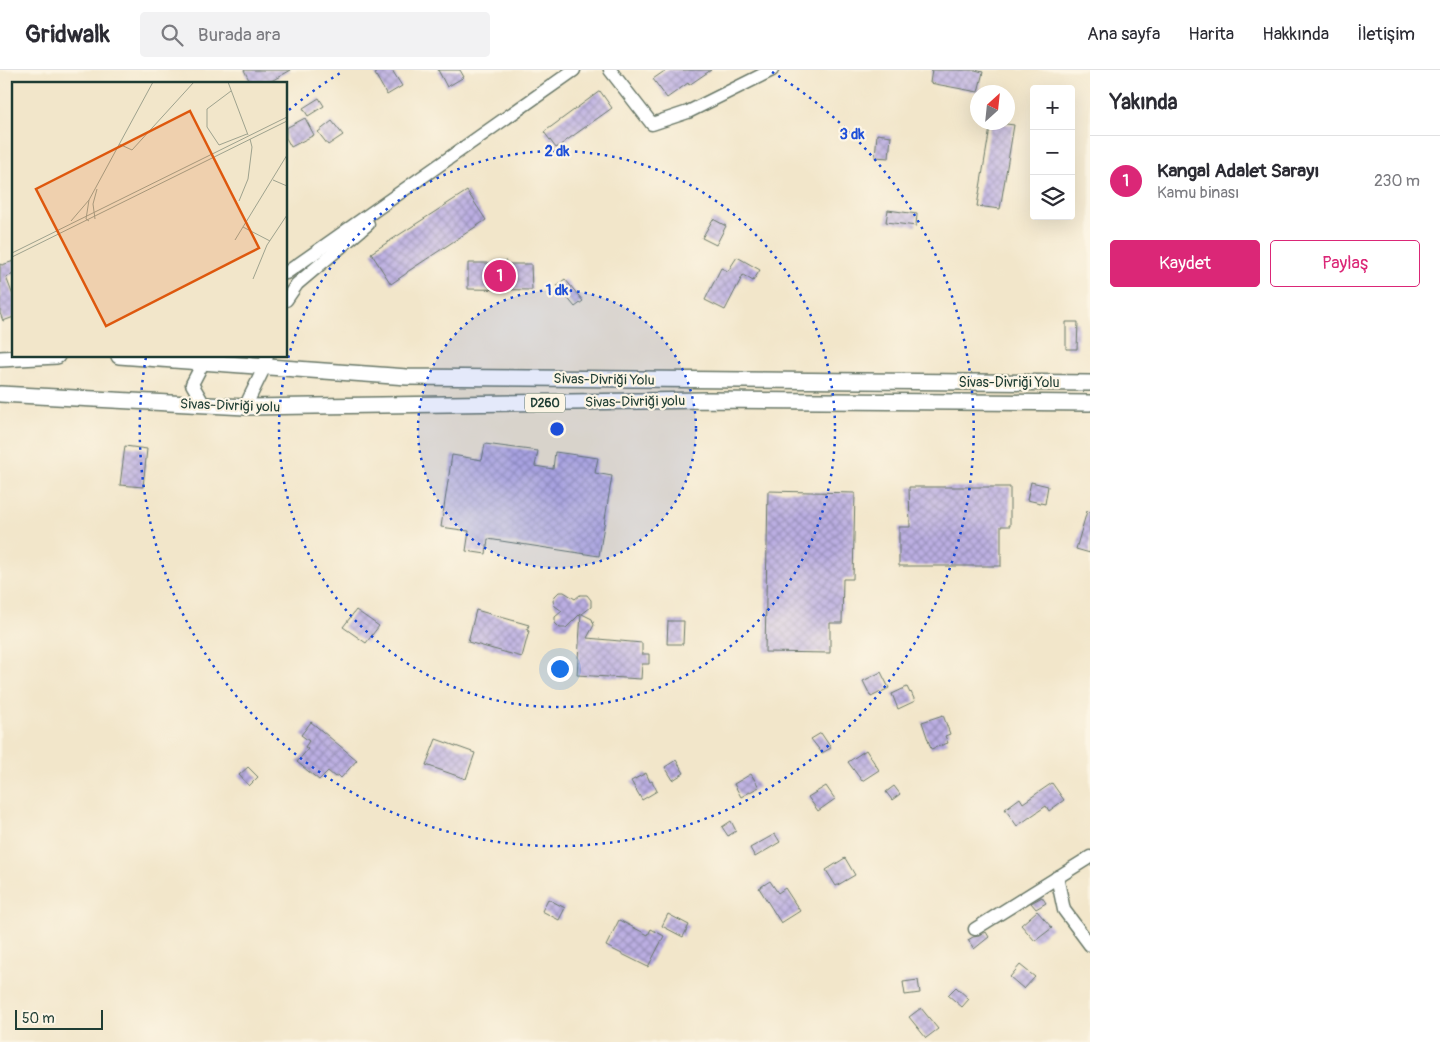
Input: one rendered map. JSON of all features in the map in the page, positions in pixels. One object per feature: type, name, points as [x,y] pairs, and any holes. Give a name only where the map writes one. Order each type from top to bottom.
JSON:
[{"type":"main road","points":[[0,359],[19,358]]},
{"type":"main road","name":"Sivas-Divriği Yolu","points":[[162,358],[265,362],[407,377],[1090,383]]},
{"type":"main road","name":"Sivas-Divriği yolu","points":[[0,394],[245,407],[707,400],[1090,403]]},
{"type":"street","points":[[288,272],[574,70]]},
{"type":"street","points":[[610,70],[652,124],[688,112],[772,70]]},
{"type":"street","points":[[288,297],[297,284],[433,170]]},
{"type":"street","points":[[204,405],[192,384],[206,360]]},
{"type":"street","points":[[245,407],[265,362]]},
{"type":"street","points":[[974,929],[1090,857]]},
{"type":"street","points":[[1057,877],[1064,910],[1090,945]]},
{"type":"building","points":[[244,70],[291,70],[270,82],[250,82]]},
{"type":"building","points":[[382,70],[392,70],[402,86],[387,95],[375,74]]},
{"type":"building","points":[[438,70],[460,70],[464,77],[447,87]]},
{"type":"building","points":[[666,70],[711,70],[667,98],[653,79]]},
{"type":"building","points":[[932,70],[975,70],[983,72],[980,85],[970,85],[970,90],[930,83]]},
{"type":"building","points":[[600,91],[612,108],[556,148],[544,132]]},
{"type":"building","points":[[319,98],[324,106],[308,116],[303,108]]},
{"type":"building","points":[[305,118],[314,135],[291,147],[288,142],[288,127]]},
{"type":"building","points":[[332,121],[343,135],[328,145],[318,132]]},
{"type":"building","points":[[990,130],[1013,130],[1000,209],[977,206]]},
{"type":"building","points":[[877,134],[891,136],[889,158],[875,157]]},
{"type":"building","points":[[467,191],[486,220],[391,284],[371,253]]},
{"type":"building","points":[[888,210],[917,214],[916,226],[886,222]]},
{"type":"building","points":[[713,219],[726,226],[716,245],[702,238]]},
{"type":"building","points":[[737,257],[760,270],[753,281],[743,275],[725,310],[705,300],[721,268],[728,271]]},
{"type":"building","points":[[497,261],[506,261],[506,264],[531,264],[532,290],[468,289],[468,263],[497,263]]},
{"type":"building","points":[[12,262],[12,275],[6,277],[12,293],[12,318],[3,321],[0,313],[0,264]]},
{"type":"building","points":[[565,279],[583,301],[575,307],[557,285]]},
{"type":"building","points":[[1066,322],[1078,322],[1077,349],[1066,349]]},
{"type":"building","points":[[485,444],[538,451],[535,466],[553,469],[555,452],[598,458],[595,473],[612,476],[599,556],[488,539],[486,554],[466,551],[469,531],[441,527],[452,455],[482,460]]},
{"type":"building","points":[[125,446],[147,449],[143,487],[120,485]]},
{"type":"building","points":[[1031,482],[1048,486],[1045,504],[1027,500]]},
{"type":"building","points":[[909,487],[1010,487],[1010,526],[1001,526],[1001,566],[899,566],[899,527],[910,527]]},
{"type":"building","points":[[768,491],[855,493],[853,579],[843,579],[842,623],[830,623],[830,653],[765,652]]},
{"type":"building","points":[[1087,511],[1090,512],[1090,553],[1076,549]]},
{"type":"building","points":[[559,592],[564,592],[575,599],[580,595],[587,595],[591,600],[591,607],[582,614],[592,619],[594,625],[587,638],[642,643],[642,654],[649,654],[649,664],[642,664],[641,679],[577,675],[581,613],[566,628],[560,628],[555,623],[555,617],[562,611],[555,606],[553,601]]},
{"type":"building","points":[[356,610],[379,626],[366,643],[343,627]]},
{"type":"building","points":[[476,610],[529,625],[522,657],[468,642]]},
{"type":"building","points":[[668,621],[684,621],[683,644],[667,644]]},
{"type":"building","points":[[881,672],[889,688],[871,697],[863,681]]},
{"type":"building","points":[[907,687],[915,701],[898,709],[892,694]]},
{"type":"building","points":[[943,715],[950,734],[945,736],[948,743],[931,749],[922,722]]},
{"type":"building","points":[[311,722],[357,760],[341,778],[338,775],[335,777],[328,771],[319,780],[297,762],[308,749],[305,747],[309,741],[301,735]]},
{"type":"building","points":[[821,733],[831,748],[822,753],[811,739]]},
{"type":"building","points":[[436,739],[475,753],[466,779],[426,765]]},
{"type":"building","points":[[866,750],[879,770],[862,781],[848,762]]},
{"type":"building","points":[[676,760],[684,773],[673,780],[665,767]]},
{"type":"building","points":[[248,767],[258,777],[249,786],[239,775]]},
{"type":"building","points":[[646,773],[657,791],[642,800],[631,781]]},
{"type":"building","points":[[751,774],[759,787],[741,797],[734,784]]},
{"type":"building","points":[[1052,783],[1064,800],[1049,811],[1046,806],[1017,826],[1005,809],[1020,798],[1023,803]]},
{"type":"building","points":[[826,786],[835,799],[818,811],[808,797]]},
{"type":"building","points":[[894,786],[900,794],[892,800],[886,792]]},
{"type":"building","points":[[731,821],[736,831],[728,836],[722,827]]},
{"type":"building","points":[[775,834],[780,842],[755,857],[750,848]]},
{"type":"building","points":[[845,858],[855,875],[836,886],[826,870]]},
{"type":"building","points":[[770,881],[778,893],[785,888],[800,911],[781,923],[759,888]]},
{"type":"building","points":[[1042,897],[1046,903],[1036,909],[1031,903]]},
{"type":"building","points":[[548,899],[565,908],[559,920],[542,911]]},
{"type":"building","points":[[1037,911],[1052,928],[1035,941],[1021,925]]},
{"type":"building","points":[[668,914],[689,925],[683,937],[662,926]]},
{"type":"building","points":[[619,920],[648,935],[651,929],[664,936],[648,967],[606,946]]},
{"type":"building","points":[[986,932],[989,937],[974,949],[968,940]]},
{"type":"building","points":[[1020,965],[1035,977],[1024,989],[1010,977]]},
{"type":"building","points":[[918,980],[920,993],[905,995],[903,982]]},
{"type":"building","points":[[956,987],[969,999],[962,1007],[948,995]]},
{"type":"building","points":[[921,1008],[938,1029],[926,1038],[909,1017]]},
{"type":"place","name":"Kangal Adalet Sarayı","points":[[500,276]]}]
